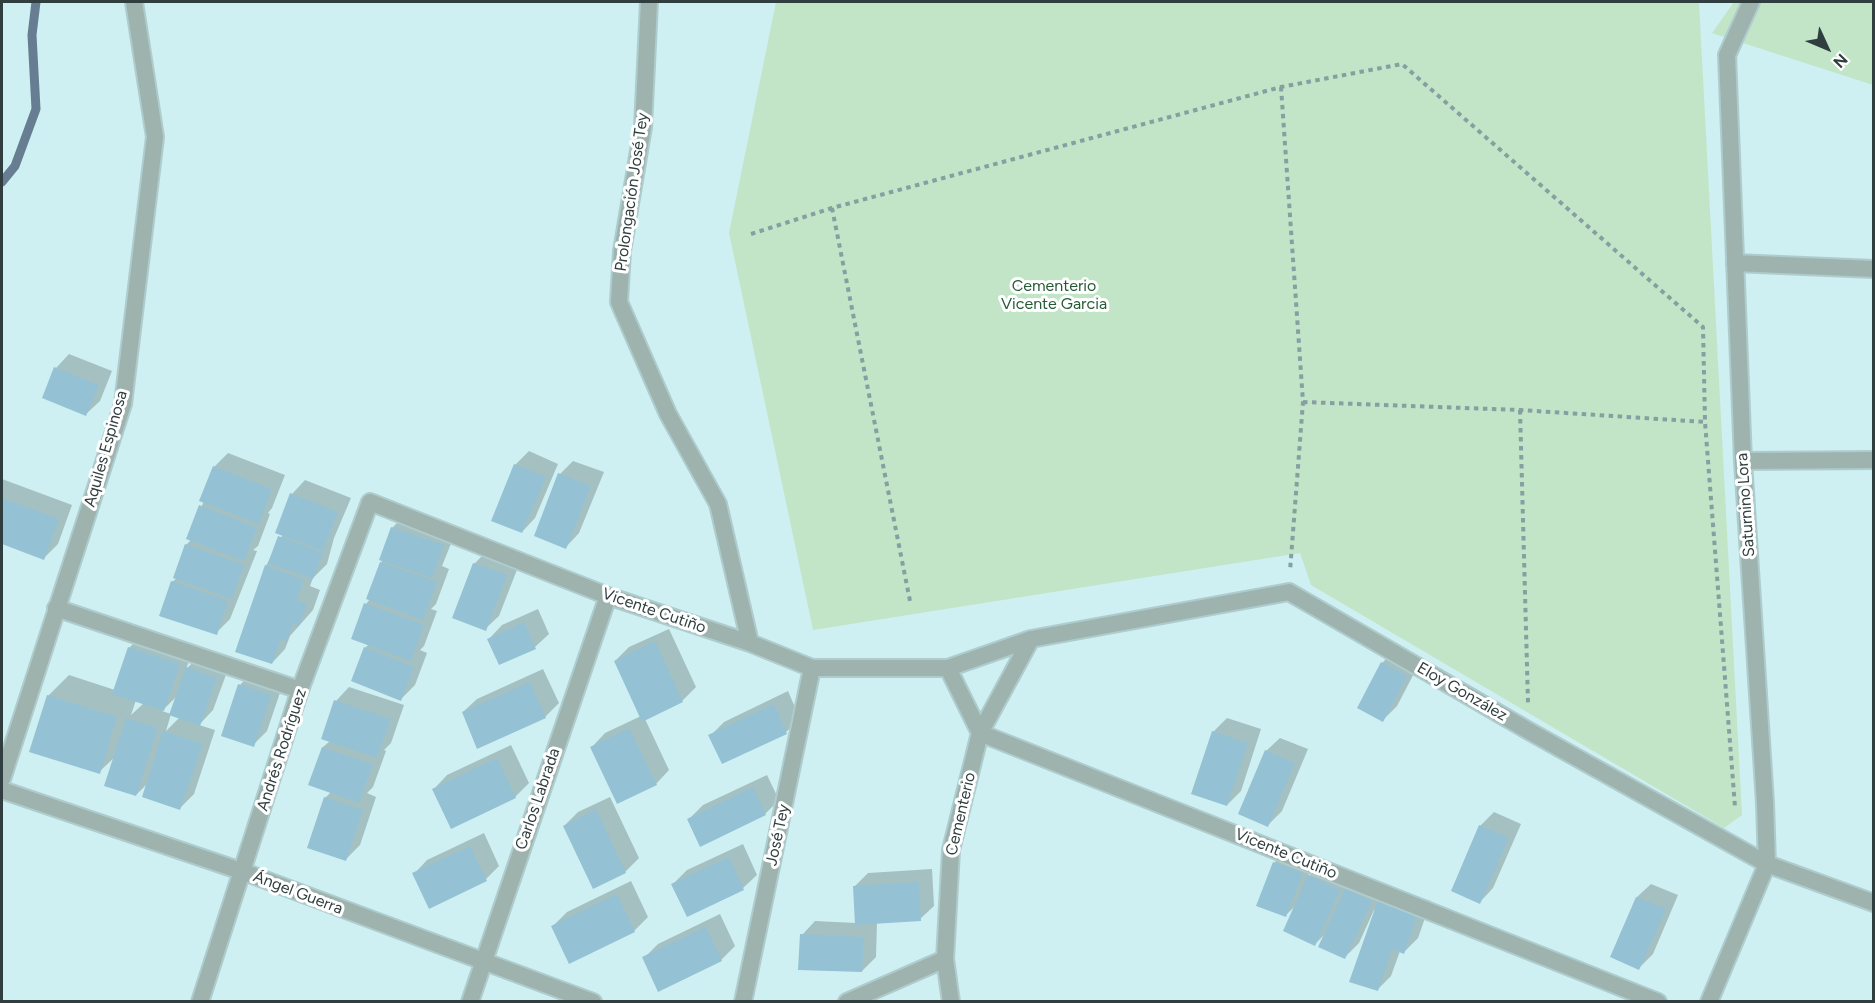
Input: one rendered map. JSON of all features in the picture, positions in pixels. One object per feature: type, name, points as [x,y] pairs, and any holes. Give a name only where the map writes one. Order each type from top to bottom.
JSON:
[{"type":"street","name":"Aquiles Espinosa","points":[[2,779],[124,392],[155,137],[134,2]]},
{"type":"street","name":"Prolongación José Tey","points":[[649,2],[643,127],[622,251],[619,302],[668,414],[718,504],[750,643]]},
{"type":"street","name":"Saturnino Lora","points":[[1709,1002],[1767,864],[1766,803],[1743,461],[1727,55],[1751,2]]},
{"type":"street","points":[[1735,263],[1874,268]]},
{"type":"street","points":[[1743,461],[1874,460]]},
{"type":"street","name":"Vicente Cutiño","points":[[370,502],[608,596],[750,643],[812,668],[948,668],[1031,639]]},
{"type":"street","name":"Andrés Rodríguez","points":[[200,1002],[244,872],[300,690],[370,502]]},
{"type":"street","points":[[1031,639],[1289,592]]},
{"type":"street","name":"Eloy González","points":[[1289,592],[1529,731],[1767,864],[1874,903]]},
{"type":"street","name":"Carlos Labrada","points":[[470,1002],[608,596]]},
{"type":"street","points":[[57,608],[300,690]]},
{"type":"street","name":"Cementerio","points":[[951,1002],[945,959],[951,850],[980,732],[1031,639]]},
{"type":"street","name":"José Tey","points":[[743,1002],[812,668]]},
{"type":"street","points":[[948,668],[980,732]]},
{"type":"street","name":"Vicente Cutiño","points":[[980,732],[1658,1002]]},
{"type":"street","name":"Ángel Guerra","points":[[2,790],[244,872],[482,963],[592,1002]]},
{"type":"street","points":[[847,1002],[945,959]]},
{"type":"path","points":[[751,234],[832,208],[1281,87],[1402,64],[1703,327],[1705,422],[1735,807]]},
{"type":"path","points":[[1281,87],[1304,402],[1289,592]]},
{"type":"path","points":[[832,208],[910,601]]},
{"type":"path","points":[[1304,402],[1520,410],[1705,422]]},
{"type":"path","points":[[1520,410],[1529,731]]},
{"type":"green space","name":"Cementerio Vicente Garcia","points":[[776,2],[1699,2],[1742,815],[1724,828],[1311,585],[1300,553],[813,630],[729,233]]},
{"type":"green space","points":[[1734,2],[1873,2],[1873,85],[1712,33]]},
{"type":"building","points":[[54,367],[99,385],[86,416],[42,398]]},
{"type":"building","points":[[514,464],[546,477],[522,533],[491,521]]},
{"type":"building","points":[[213,466],[272,489],[259,524],[199,501]]},
{"type":"building","points":[[558,473],[591,486],[566,549],[534,536]]},
{"type":"building","points":[[290,493],[338,512],[323,551],[275,533]]},
{"type":"building","points":[[2,498],[59,519],[44,560],[2,544]]},
{"type":"building","points":[[199,505],[257,528],[244,561],[186,539]]},
{"type":"building","points":[[391,527],[444,545],[432,578],[379,560]]},
{"type":"building","points":[[278,536],[323,553],[313,579],[268,563]]},
{"type":"building","points":[[185,544],[244,565],[232,599],[173,578]]},
{"type":"building","points":[[380,562],[437,582],[423,620],[366,599]]},
{"type":"building","points":[[473,563],[507,575],[486,631],[452,618]]},
{"type":"building","points":[[265,565],[304,580],[297,600],[307,604],[299,626],[293,623],[287,641],[281,639],[272,664],[235,652]]},
{"type":"building","points":[[171,581],[228,601],[217,635],[159,616]]},
{"type":"building","points":[[364,603],[424,625],[411,661],[351,639]]},
{"type":"building","points":[[524,622],[536,649],[499,665],[487,639]]},
{"type":"building","points":[[655,641],[683,702],[642,722],[614,661]]},
{"type":"building","points":[[128,647],[180,664],[164,711],[112,694]]},
{"type":"building","points":[[364,647],[414,667],[401,701],[351,681]]},
{"type":"building","points":[[1381,662],[1407,676],[1383,722],[1357,708]]},
{"type":"building","points":[[186,667],[217,678],[200,726],[169,715]]},
{"type":"building","points":[[530,682],[546,718],[477,749],[462,712]]},
{"type":"building","points":[[238,684],[271,695],[254,747],[221,736]]},
{"type":"building","points":[[47,695],[117,717],[100,774],[29,752]]},
{"type":"building","points":[[334,700],[391,719],[377,758],[321,739]]},
{"type":"building","points":[[774,704],[787,734],[722,764],[708,735]]},
{"type":"building","points":[[126,718],[158,728],[136,796],[104,786]]},
{"type":"building","points":[[629,728],[657,785],[617,804],[590,747]]},
{"type":"building","points":[[163,731],[203,744],[180,810],[142,797]]},
{"type":"building","points":[[1212,731],[1248,743],[1227,806],[1191,794]]},
{"type":"building","points":[[322,747],[373,765],[359,803],[308,785]]},
{"type":"building","points":[[1265,750],[1295,763],[1268,827],[1238,814]]},
{"type":"building","points":[[497,758],[516,798],[451,829],[432,789]]},
{"type":"building","points":[[753,787],[766,815],[700,847],[687,819]]},
{"type":"building","points":[[324,797],[363,810],[346,861],[307,848]]},
{"type":"building","points":[[596,809],[626,873],[593,889],[563,826]]},
{"type":"building","points":[[1479,825],[1509,838],[1480,904],[1451,891]]},
{"type":"building","points":[[470,846],[487,881],[429,909],[412,873]]},
{"type":"building","points":[[729,857],[744,890],[687,917],[671,884]]},
{"type":"building","points":[[1273,862],[1303,873],[1286,917],[1256,906]]},
{"type":"building","points":[[1308,875],[1340,890],[1315,946],[1283,931]]},
{"type":"building","points":[[919,882],[921,921],[855,925],[853,886]]},
{"type":"building","points":[[1345,889],[1372,901],[1345,959],[1318,947]]},
{"type":"building","points":[[617,894],[635,932],[569,964],[551,926]]},
{"type":"building","points":[[1636,897],[1666,909],[1639,970],[1610,957]]},
{"type":"building","points":[[1378,900],[1418,914],[1404,954],[1392,949],[1378,991],[1349,982]]},
{"type":"building","points":[[706,927],[722,961],[658,992],[642,957]]},
{"type":"building","points":[[800,934],[864,937],[862,972],[798,970]]},
{"type":"waterway","points":[[2,182],[15,166],[36,109],[32,35],[36,2]]}]
